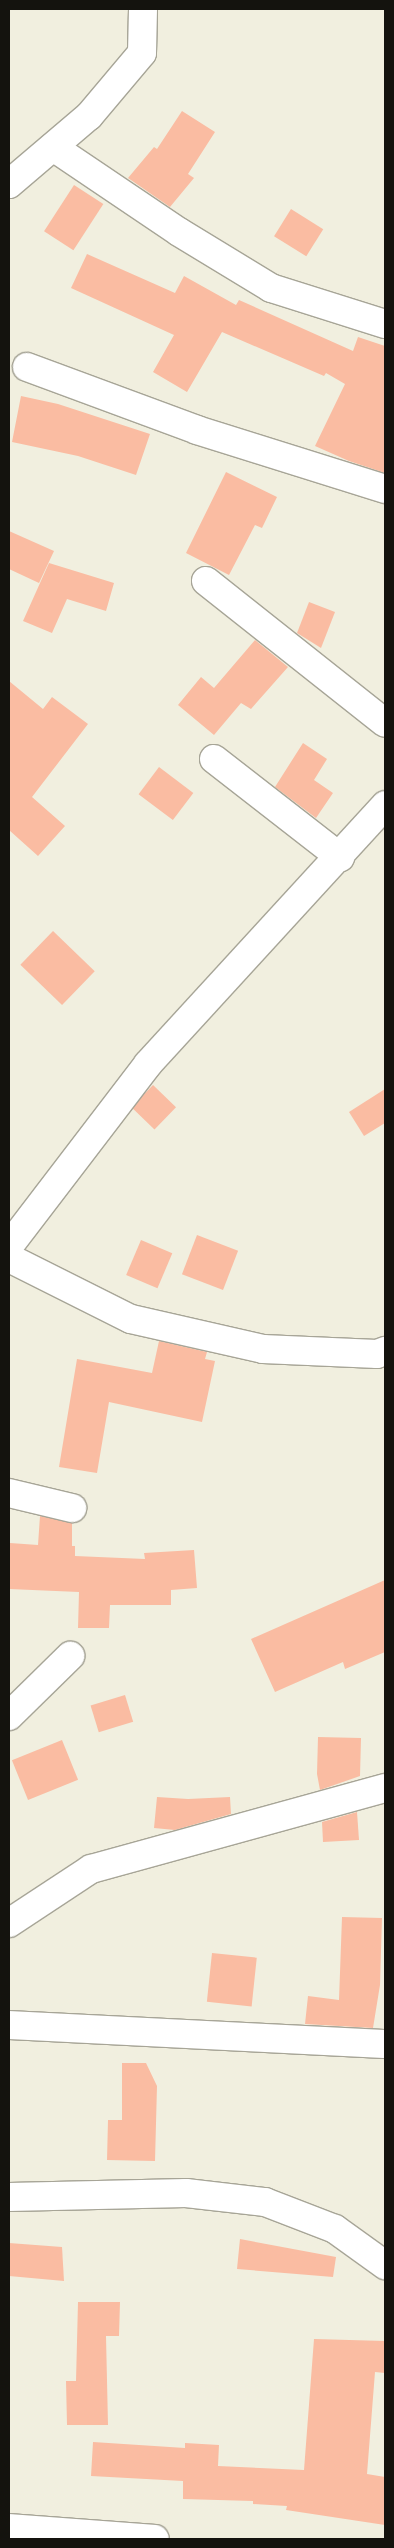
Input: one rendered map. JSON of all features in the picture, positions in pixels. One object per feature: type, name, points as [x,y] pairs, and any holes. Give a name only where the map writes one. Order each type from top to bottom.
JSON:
[{"type":"street","points":[[9,184],[89,116],[142,53],[143,9]]},
{"type":"street","points":[[53,147],[179,232],[271,288],[385,324]]},
{"type":"street","points":[[27,367],[196,430],[385,489]]},
{"type":"street","points":[[206,581],[385,724]]},
{"type":"street","points":[[214,759],[340,857]]},
{"type":"street","points":[[9,1246],[148,1064],[340,857],[385,805]]},
{"type":"street","points":[[9,1258],[130,1319],[262,1348],[377,1354],[385,1352]]},
{"type":"street","points":[[9,1493],[72,1508]]},
{"type":"street","points":[[9,1716],[70,1656]]},
{"type":"street","points":[[9,1923],[92,1869],[385,1788]]},
{"type":"street","points":[[9,2025],[385,2044]]},
{"type":"street","points":[[9,2197],[186,2193],[265,2202],[335,2229],[385,2265]]},
{"type":"street","points":[[9,2528],[155,2539]]},
{"type":"building","points":[[182,111],[215,132],[188,174],[194,178],[170,207],[128,178],[154,147],[157,149]]},
{"type":"building","points":[[74,185],[103,204],[73,250],[44,231]]},
{"type":"building","points":[[291,209],[323,229],[306,256],[274,236]]},
{"type":"building","points":[[87,254],[175,293],[184,276],[236,305],[239,300],[353,351],[358,337],[385,346],[385,473],[349,461],[315,446],[345,384],[326,373],[324,376],[222,332],[187,392],[153,372],[174,335],[71,288]]},
{"type":"building","points":[[21,396],[58,404],[150,434],[136,475],[78,456],[12,442]]},
{"type":"building","points":[[226,472],[277,497],[262,528],[255,525],[229,575],[186,553]]},
{"type":"building","points":[[9,531],[54,551],[39,583],[9,569]]},
{"type":"building","points":[[49,563],[114,583],[106,611],[67,599],[52,633],[23,621]]},
{"type":"building","points":[[309,602],[335,612],[321,648],[297,633]]},
{"type":"building","points":[[255,640],[288,667],[251,709],[241,703],[214,735],[178,705],[201,677],[214,688]]},
{"type":"building","points":[[9,681],[43,709],[52,697],[88,724],[32,797],[65,826],[38,856],[9,830]]},
{"type":"building","points":[[303,743],[327,759],[314,780],[333,793],[316,818],[275,787]]},
{"type":"building","points":[[159,767],[193,793],[173,820],[139,794]]},
{"type":"building","points":[[53,931],[95,971],[62,1005],[20,965]]},
{"type":"building","points":[[153,1085],[176,1107],[154,1130],[131,1107]]},
{"type":"building","points":[[385,1089],[385,1123],[364,1136],[349,1112]]},
{"type":"building","points":[[197,1235],[238,1251],[223,1290],[182,1274]]},
{"type":"building","points":[[141,1240],[172,1253],[157,1288],[126,1275]]},
{"type":"building","points":[[159,1341],[207,1352],[205,1359],[215,1361],[202,1422],[109,1402],[97,1473],[59,1467],[77,1359],[152,1373]]},
{"type":"building","points":[[40,1516],[72,1523],[72,1546],[75,1546],[75,1556],[145,1559],[144,1553],[194,1550],[197,1588],[171,1590],[171,1605],[110,1605],[109,1628],[78,1628],[79,1592],[9,1589],[10,1543],[38,1545]]},
{"type":"building","points":[[385,1580],[385,1652],[345,1669],[343,1662],[275,1692],[251,1639]]},
{"type":"building","points":[[125,1695],[133,1722],[99,1732],[91,1706]]},
{"type":"building","points":[[318,1737],[361,1738],[360,1776],[320,1790],[317,1774]]},
{"type":"building","points":[[62,1740],[78,1780],[28,1800],[12,1760]]},
{"type":"building","points":[[157,1797],[188,1799],[230,1797],[231,1814],[175,1830],[154,1828]]},
{"type":"building","points":[[357,1812],[359,1840],[323,1842],[322,1822]]},
{"type":"building","points":[[342,1917],[382,1918],[380,1985],[373,2028],[305,2024],[308,1996],[339,2000]]},
{"type":"building","points":[[212,1953],[257,1958],[252,2006],[207,2002]]},
{"type":"building","points":[[122,2063],[146,2063],[157,2086],[155,2161],[107,2160],[108,2120],[122,2120]]},
{"type":"building","points":[[240,2239],[336,2257],[333,2277],[237,2269]]},
{"type":"building","points":[[9,2243],[62,2247],[64,2281],[9,2276]]},
{"type":"building","points":[[78,2302],[120,2302],[119,2336],[106,2336],[108,2425],[67,2425],[66,2381],[76,2381]]},
{"type":"building","points":[[314,2339],[385,2341],[385,2373],[375,2372],[367,2474],[385,2477],[385,2525],[286,2510],[287,2506],[253,2504],[253,2501],[183,2499],[183,2481],[91,2476],[93,2442],[185,2448],[185,2443],[219,2445],[218,2466],[304,2470]]}]
